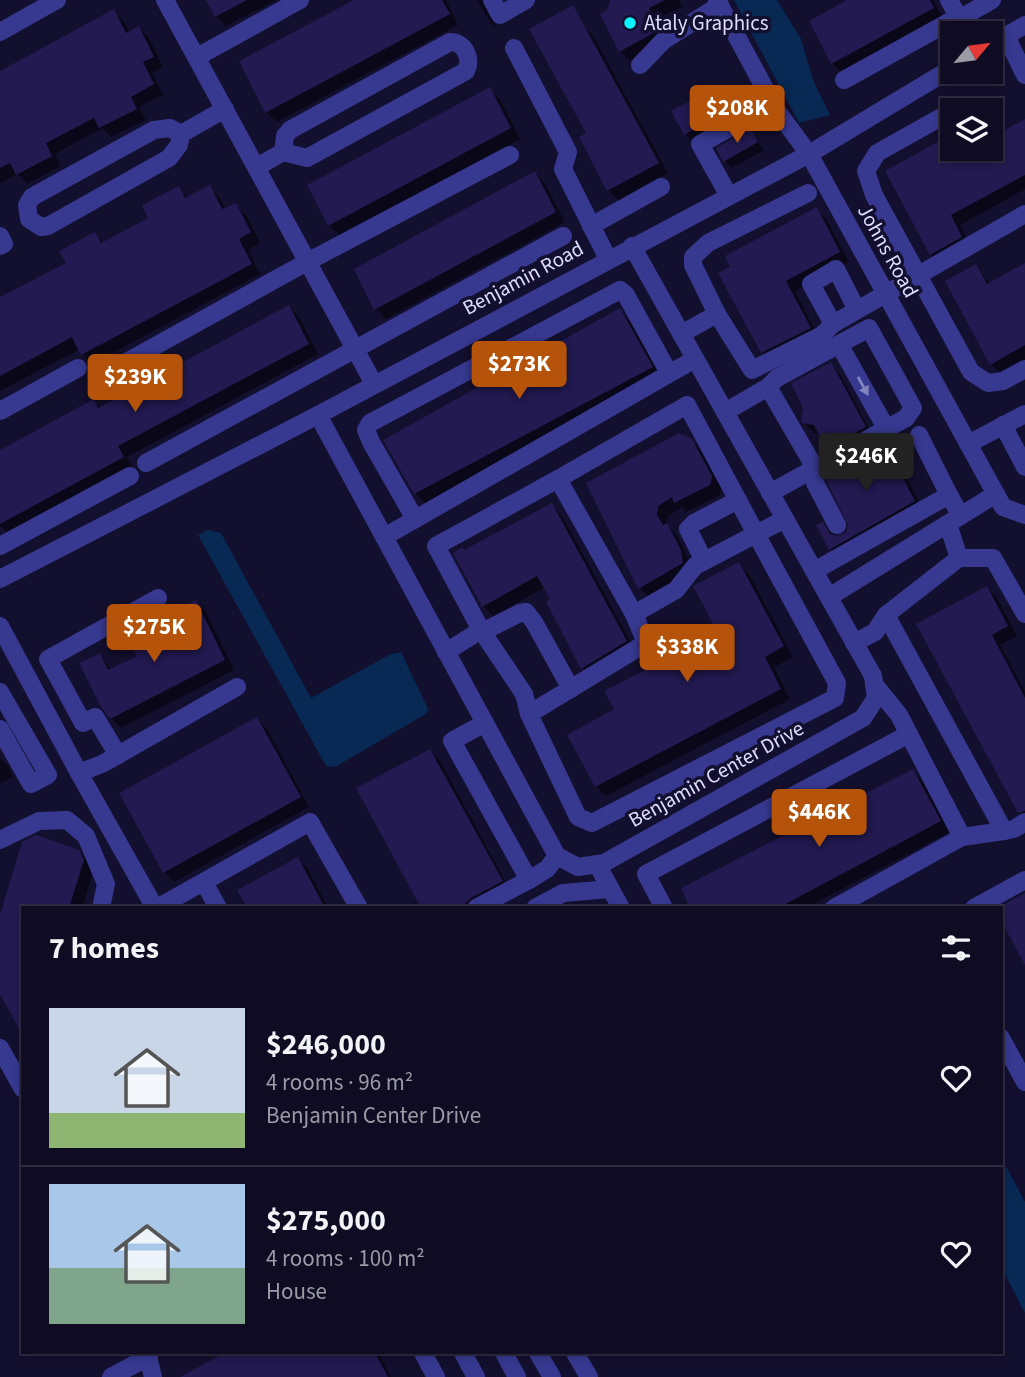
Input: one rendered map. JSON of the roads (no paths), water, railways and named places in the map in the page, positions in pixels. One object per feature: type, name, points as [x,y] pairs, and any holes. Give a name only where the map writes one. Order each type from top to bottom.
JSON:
[{"type":"street","points":[[0,32],[57,0]]},
{"type":"street","points":[[165,0],[374,384]]},
{"type":"street","points":[[197,57],[300,0]]},
{"type":"street","points":[[492,0],[500,15],[526,0]]},
{"type":"street","points":[[949,0],[961,21]]},
{"type":"street","points":[[965,21],[992,0]]},
{"type":"street","points":[[640,65],[698,7],[718,3]]},
{"type":"street","name":"Johns Road","points":[[718,3],[773,104],[809,154],[1003,507],[1025,515]]},
{"type":"street","points":[[1003,38],[1025,25]]},
{"type":"street","points":[[844,80],[940,34]]},
{"type":"street","points":[[257,167],[283,152],[307,158],[441,84],[468,68],[466,51],[458,43],[450,42],[290,130],[285,136],[283,152]]},
{"type":"street","points":[[1003,47],[1025,75]]},
{"type":"street","points":[[514,48],[568,152],[563,169],[608,259]]},
{"type":"street","name":"Benjamin Road","points":[[2,573],[318,415],[809,154],[940,75]]},
{"type":"street","points":[[729,196],[700,144],[773,104]]},
{"type":"street","points":[[181,134],[225,109]]},
{"type":"street","points":[[940,118],[877,153],[866,171],[874,195],[971,372],[988,383],[1003,381],[1025,369]]},
{"type":"street","points":[[170,128],[181,134],[179,145],[169,158],[48,226],[41,227],[29,219],[27,205],[32,197],[43,190],[154,130],[170,128]]},
{"type":"street","points":[[100,376],[307,262],[510,155]]},
{"type":"street","points":[[591,226],[662,187]]},
{"type":"street","points":[[808,193],[708,243],[693,257],[693,265],[717,314],[752,370],[822,335],[833,324],[885,293],[1025,214]]},
{"type":"street","points":[[146,463],[563,236]]},
{"type":"street","points":[[632,246],[873,676],[874,684],[899,715],[962,837]]},
{"type":"street","points":[[833,324],[811,284],[836,270],[858,310]]},
{"type":"street","points":[[415,519],[371,442],[366,430],[370,423],[620,290],[626,295],[669,373]]},
{"type":"street","points":[[681,334],[717,314]]},
{"type":"street","points":[[725,412],[768,387],[778,378],[869,328],[913,408],[906,418],[815,476],[770,493]]},
{"type":"street","points":[[839,344],[886,429]]},
{"type":"street","points":[[384,537],[695,359]]},
{"type":"street","points":[[0,411],[78,368]]},
{"type":"street","points":[[768,387],[851,550]]},
{"type":"street","points":[[687,405],[837,683],[835,698],[592,823],[578,817],[529,714],[524,694],[482,631],[436,546],[558,480],[687,405]]},
{"type":"street","points":[[968,444],[1025,414]]},
{"type":"street","points":[[318,415],[557,856],[578,867],[597,864],[620,906]]},
{"type":"street","points":[[1003,425],[1025,467]]},
{"type":"street","points":[[919,435],[949,495],[959,558]]},
{"type":"street","points":[[0,546],[130,475]]},
{"type":"street","points":[[529,714],[646,643],[634,614],[558,480]]},
{"type":"street","points":[[829,597],[996,494]]},
{"type":"street","points":[[814,570],[949,495]]},
{"type":"street","points":[[704,561],[688,529],[694,523],[738,500]]},
{"type":"street","points":[[634,614],[676,590],[695,566],[785,519]]},
{"type":"street","points":[[854,643],[875,632],[886,615],[959,558],[993,558],[1025,614]]},
{"type":"street","points":[[118,755],[95,717],[83,723],[48,659],[158,598]]},
{"type":"street","points":[[446,652],[482,631],[526,612],[570,689]]},
{"type":"street","points":[[886,615],[1004,831]]},
{"type":"street","points":[[0,626],[155,906]]},
{"type":"street","name":"Benjamin Center Drive","points":[[597,864],[604,863],[863,718],[876,698],[874,684]]},
{"type":"street","points":[[79,773],[118,755],[237,687]]},
{"type":"street","points":[[0,729],[31,784],[48,775],[3,703]]},
{"type":"street","points":[[485,723],[452,741],[529,880]]},
{"type":"street","points":[[663,906],[646,874],[909,734]]},
{"type":"street","points":[[0,840],[39,821],[67,820],[86,836],[106,884],[102,906]]},
{"type":"street","points":[[160,906],[310,822],[358,906]]},
{"type":"street","points":[[838,906],[962,837],[1014,829],[1025,822]]},
{"type":"street","points":[[480,906],[547,869],[557,856]]},
{"type":"street","points":[[978,906],[1025,880]]},
{"type":"street","points":[[204,882],[217,906]]},
{"type":"street","points":[[539,906],[563,893],[610,889]]},
{"type":"street","points":[[1003,1042],[1025,1082]]},
{"type":"street","points":[[0,1048],[21,1085]]},
{"type":"street","points":[[424,1354],[436,1377]]},
{"type":"street","points":[[464,1354],[476,1377]]},
{"type":"street","points":[[505,1354],[517,1377]]},
{"type":"street","points":[[539,1354],[552,1377]]},
{"type":"street","points":[[576,1354],[589,1377]]},
{"type":"street","points":[[114,1376],[149,1355],[153,1377]]},
{"type":"water","points":[[734,0],[777,0],[801,39],[813,80],[830,115],[799,123]]},
{"type":"water","points":[[208,530],[221,533],[311,698],[391,654],[401,652],[428,709],[426,714],[335,767],[326,766],[198,535]]},
{"type":"water","points":[[1003,1161],[1025,1202],[1025,1313],[1003,1271]]},
{"type":"place","name":"Ataly Graphics","points":[[630,23]]}]
